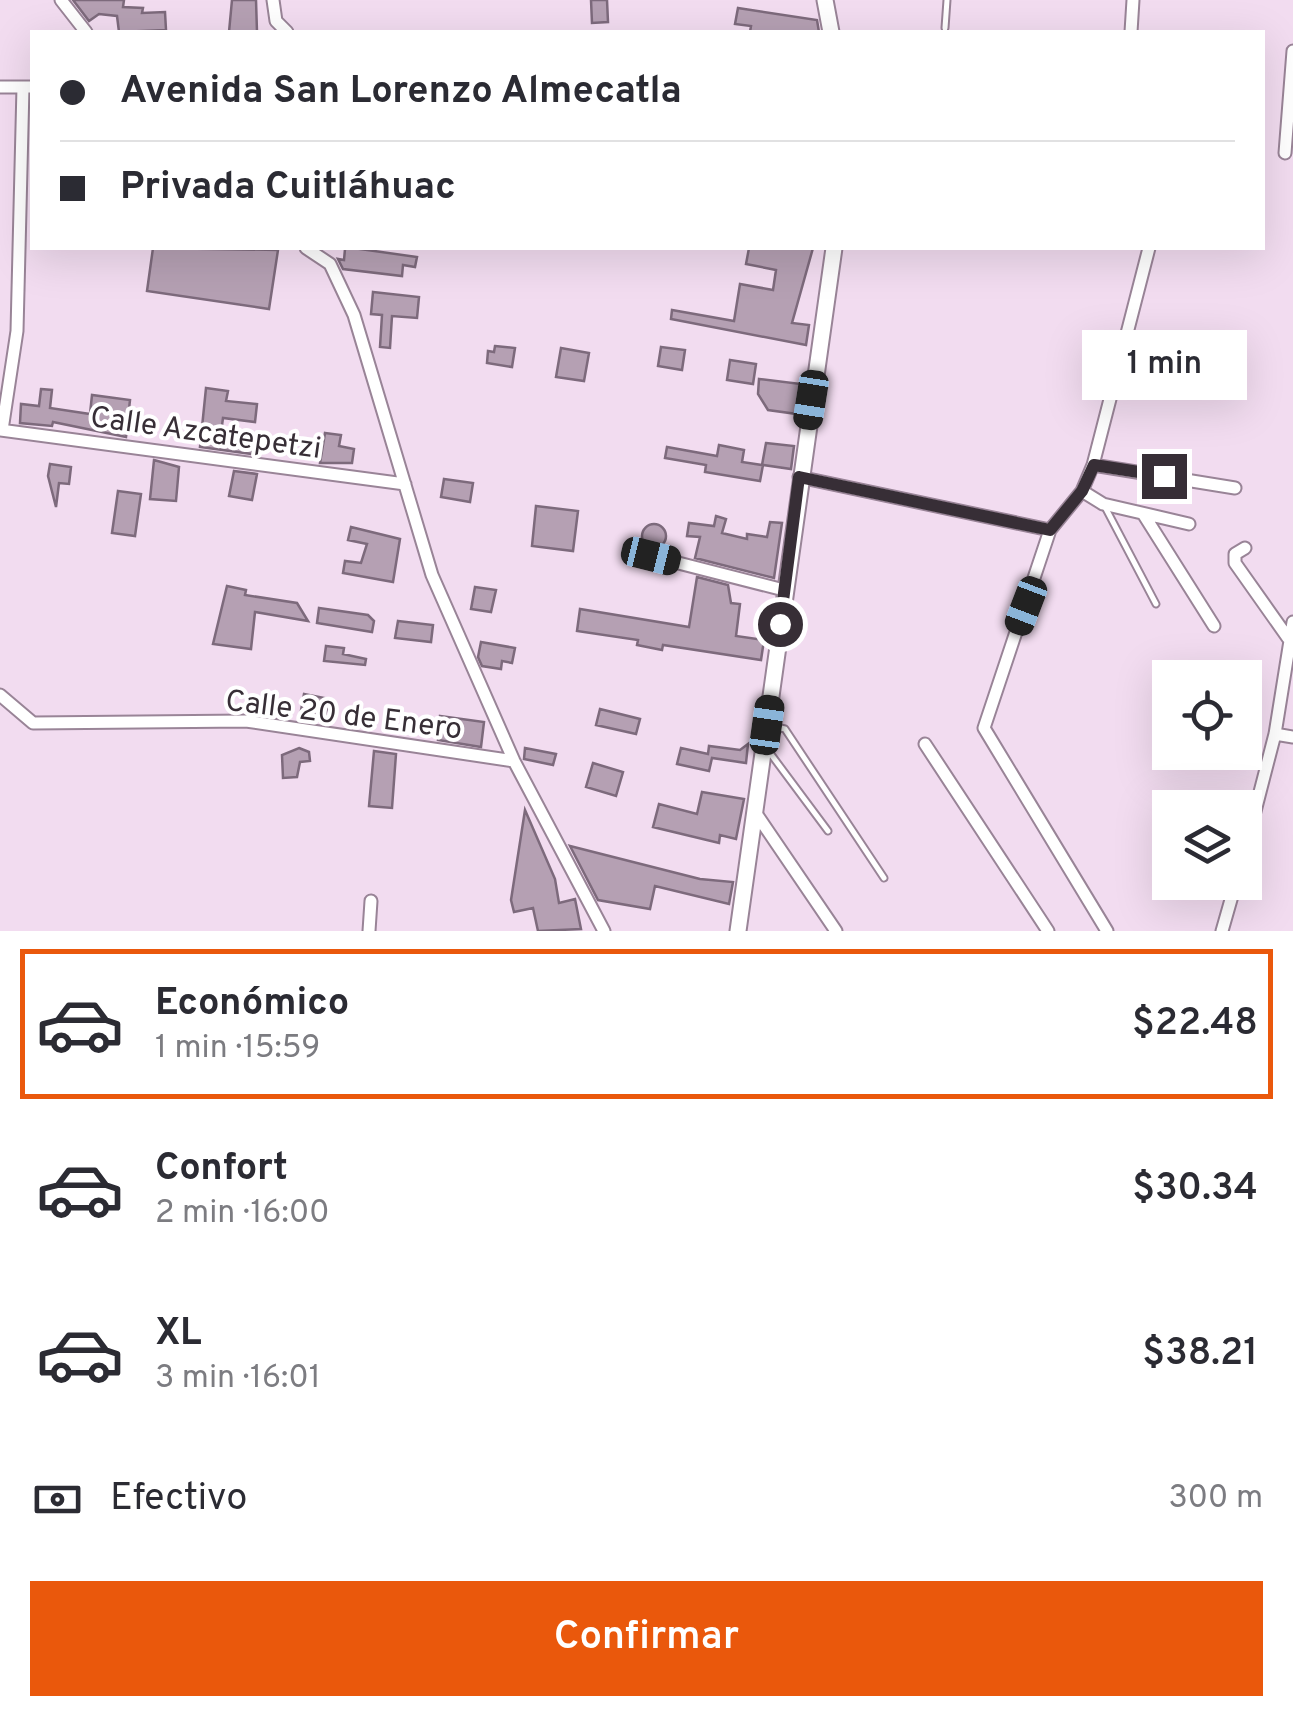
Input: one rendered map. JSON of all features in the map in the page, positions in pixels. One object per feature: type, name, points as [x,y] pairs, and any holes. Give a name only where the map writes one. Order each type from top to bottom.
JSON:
[{"type":"main road","points":[[825,0],[831,30]]},
{"type":"main road","points":[[738,931],[834,250]]},
{"type":"street","points":[[61,0],[84,30]]},
{"type":"street","points":[[273,0],[276,21],[285,30]]},
{"type":"street","points":[[1131,30],[1133,0]]},
{"type":"street","points":[[1286,153],[1293,52]]},
{"type":"street","points":[[0,88],[28,87],[17,331],[1,430]]},
{"type":"street","points":[[309,250],[330,264],[354,315],[432,574],[514,761],[604,931]]},
{"type":"street","points":[[1107,931],[984,728],[1050,530],[1082,491],[1094,465],[1148,250]]},
{"type":"street","name":"Calle Azcatepetzi","points":[[1,430],[404,484]]},
{"type":"street","points":[[1094,465],[1235,488]]},
{"type":"street","points":[[799,477],[1050,530]]},
{"type":"street","points":[[1082,491],[1103,504],[1144,515],[1178,518],[1189,524]]},
{"type":"street","points":[[1144,515],[1214,626]]},
{"type":"street","points":[[1245,548],[1235,554],[1235,563],[1288,638]]},
{"type":"street","points":[[651,556],[784,590]]},
{"type":"street","points":[[1261,790],[1288,672],[1288,638],[1293,622]]},
{"type":"street","name":"Calle 20 de Enero","points":[[0,695],[34,723],[246,722],[514,761]]},
{"type":"street","points":[[1276,734],[1293,737]]},
{"type":"street","points":[[925,744],[1048,931]]},
{"type":"street","points":[[755,812],[836,931]]},
{"type":"street","points":[[1222,931],[1231,900]]},
{"type":"street","points":[[369,931],[371,901]]},
{"type":"lane","points":[[946,28],[947,0]]},
{"type":"lane","points":[[1103,504],[1156,604]]},
{"type":"lane","points":[[767,725],[785,729],[884,878]]},
{"type":"lane","points":[[764,746],[828,831]]},
{"type":"building","points":[[73,0],[124,0],[123,7],[143,8],[142,13],[165,12],[166,30],[119,30],[117,16],[99,14],[89,21]]},
{"type":"building","points":[[232,0],[256,0],[257,30],[229,30]]},
{"type":"building","points":[[591,0],[607,0],[608,22],[592,23]]},
{"type":"building","points":[[738,8],[817,20],[819,30],[750,30],[751,26],[735,24]]},
{"type":"building","points":[[153,250],[278,250],[269,309],[147,291]]},
{"type":"building","points":[[345,250],[417,257],[415,267],[403,265],[402,276],[343,269],[338,259],[344,260]]},
{"type":"building","points":[[749,250],[812,250],[792,323],[809,325],[806,345],[671,319],[672,310],[734,321],[740,284],[773,290],[776,270],[746,264]]},
{"type":"building","points":[[373,292],[419,297],[417,318],[392,316],[390,348],[380,347],[382,315],[371,314]]},
{"type":"building","points":[[495,346],[515,348],[512,367],[487,363],[488,351],[494,352]]},
{"type":"building","points":[[661,347],[685,350],[682,370],[658,366]]},
{"type":"building","points":[[561,348],[589,353],[584,381],[556,377]]},
{"type":"building","points":[[730,360],[756,364],[753,384],[727,380]]},
{"type":"building","points":[[759,379],[801,384],[797,414],[768,410],[758,394]]},
{"type":"building","points":[[206,388],[228,391],[226,401],[257,404],[255,422],[223,418],[220,440],[253,444],[252,454],[200,447]]},
{"type":"building","points":[[41,389],[52,390],[50,408],[90,414],[92,395],[130,400],[126,437],[53,422],[52,426],[20,423],[21,404],[39,406]]},
{"type":"building","points":[[325,433],[341,435],[339,446],[354,449],[352,463],[320,463]]},
{"type":"building","points":[[766,443],[794,446],[791,469],[763,465],[760,481],[705,472],[706,465],[665,458],[667,447],[717,456],[719,445],[744,450],[742,462],[762,465]]},
{"type":"building","points":[[154,460],[179,467],[176,501],[150,499]]},
{"type":"building","points":[[50,464],[71,467],[69,484],[59,483],[56,507],[48,476]]},
{"type":"building","points":[[234,471],[257,474],[252,500],[229,496]]},
{"type":"building","points":[[444,479],[473,483],[470,502],[441,497]]},
{"type":"building","points":[[118,491],[141,494],[135,536],[112,533]]},
{"type":"building","points":[[536,506],[578,511],[573,551],[532,546]]},
{"type":"building","points":[[716,516],[726,519],[722,533],[747,539],[747,534],[767,537],[770,522],[782,523],[774,578],[695,558],[700,537],[687,536],[689,523],[714,526]]},
{"type":"building","points":[[654,524],[663,527],[663,545],[654,548],[645,545],[642,536],[645,527]]},
{"type":"building","points":[[351,527],[400,539],[393,582],[343,573],[345,561],[361,563],[367,544],[348,540]]},
{"type":"building","points":[[697,577],[728,585],[731,603],[740,604],[736,636],[764,640],[761,660],[663,645],[662,650],[637,645],[638,640],[577,631],[580,609],[689,627]]},
{"type":"building","points":[[227,586],[246,590],[245,595],[297,603],[308,621],[255,612],[251,649],[213,644]]},
{"type":"building","points":[[475,587],[496,590],[491,612],[471,609]]},
{"type":"building","points":[[319,608],[368,615],[374,621],[372,632],[317,623]]},
{"type":"building","points":[[398,621],[433,625],[431,642],[395,638]]},
{"type":"building","points":[[481,642],[515,648],[512,663],[502,661],[501,669],[482,666],[478,657]]},
{"type":"building","points":[[326,646],[344,648],[343,654],[366,659],[365,665],[324,661]]},
{"type":"building","points":[[304,694],[329,699],[324,721],[300,716]]},
{"type":"building","points":[[600,709],[640,719],[636,734],[596,725]]},
{"type":"building","points":[[440,716],[484,722],[481,747],[438,740]]},
{"type":"building","points":[[748,744],[746,763],[712,758],[709,771],[677,764],[681,748],[708,754],[709,746],[740,750]]},
{"type":"building","points":[[299,748],[309,752],[310,761],[300,762],[297,777],[283,778],[282,755]]},
{"type":"building","points":[[525,748],[556,754],[553,765],[524,759]]},
{"type":"building","points":[[374,751],[396,754],[392,808],[369,806]]},
{"type":"building","points":[[593,763],[623,772],[616,796],[586,787]]},
{"type":"building","points":[[702,792],[744,799],[736,839],[720,835],[719,843],[653,827],[659,804],[697,814]]},
{"type":"building","points":[[525,810],[555,879],[559,903],[575,899],[581,929],[538,931],[533,908],[514,912],[511,900]]},
{"type":"building","points":[[570,846],[700,879],[733,882],[729,904],[655,886],[650,909],[598,900]]},
{"type":"route","points":[[780,624],[799,477],[1050,530],[1082,491],[1094,465],[1164,476]]}]
